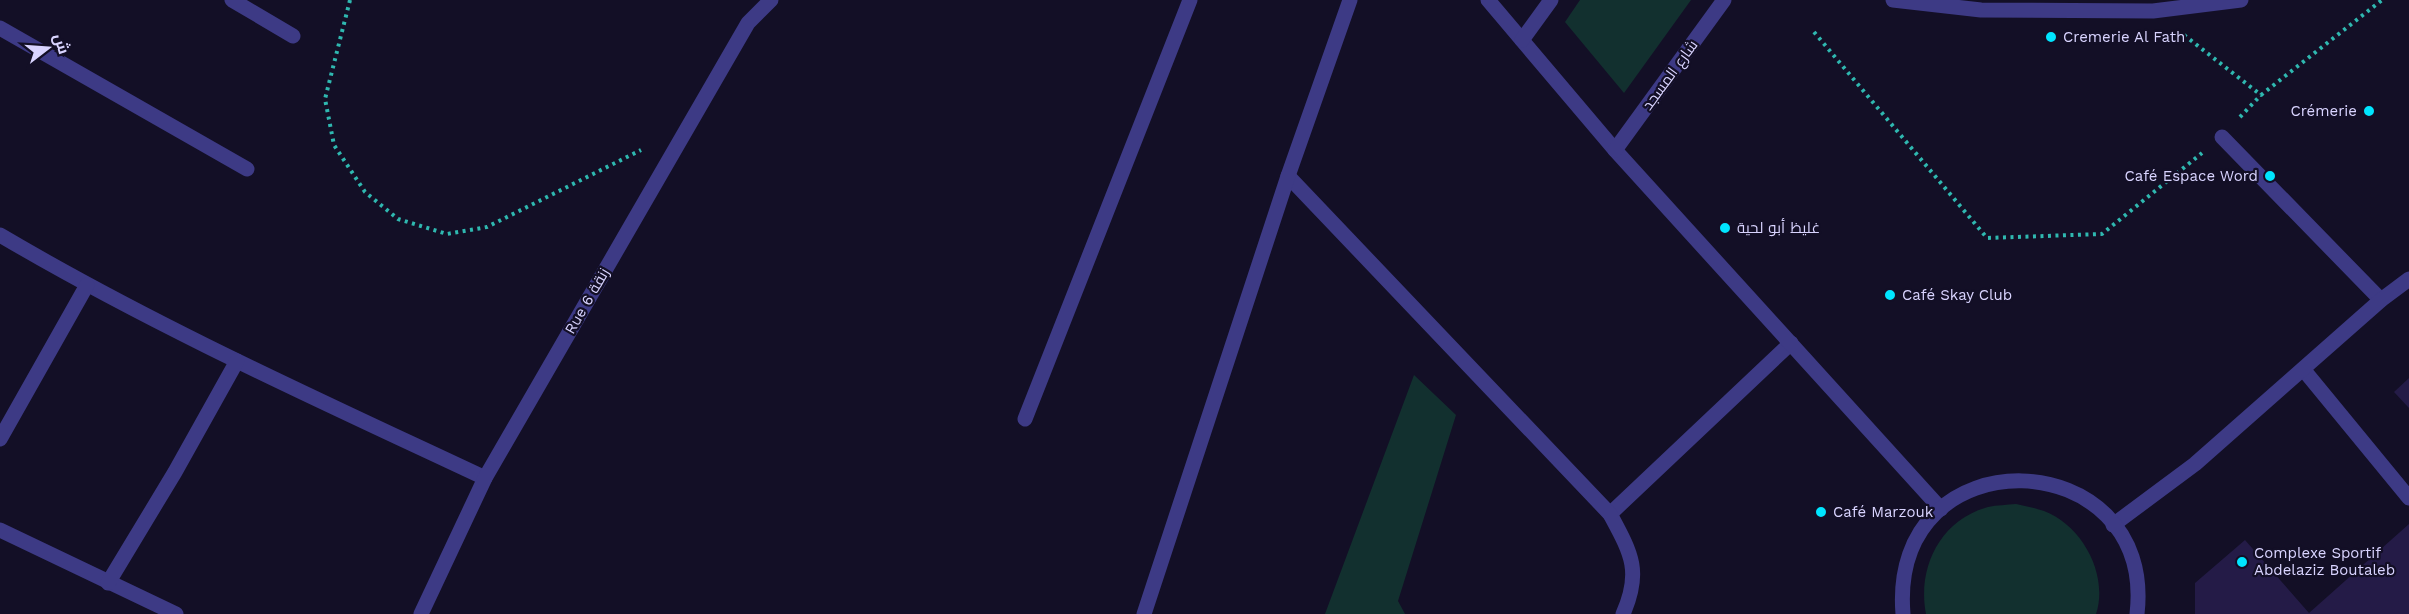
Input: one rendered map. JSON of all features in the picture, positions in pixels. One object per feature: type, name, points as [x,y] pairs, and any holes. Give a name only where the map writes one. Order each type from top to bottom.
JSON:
[{"type":"street","points":[[232,0],[293,36]]},
{"type":"street","name":"Rue 6 زنقة","points":[[421,614],[485,478],[748,23],[771,0]]},
{"type":"street","points":[[1025,419],[1190,0]]},
{"type":"street","points":[[1144,614],[1288,176],[1350,0]]},
{"type":"street","points":[[1488,0],[1615,150],[1941,509]]},
{"type":"street","points":[[1522,40],[1551,0]]},
{"type":"street","name":"شارع المسجد","points":[[1615,150],[1724,0]]},
{"type":"street","points":[[1893,0],[1981,10],[2153,11],[2241,0]]},
{"type":"street","points":[[0,28],[247,169]]},
{"type":"street","points":[[2222,136],[2381,300]]},
{"type":"street","points":[[1288,176],[1610,514],[1630,551],[1633,590],[1623,614]]},
{"type":"street","points":[[0,235],[87,285],[237,361],[485,478]]},
{"type":"street","points":[[2113,525],[2194,464],[2381,300],[2409,279]]},
{"type":"street","points":[[0,440],[87,285]]},
{"type":"street","points":[[1610,514],[1791,343]]},
{"type":"street","points":[[108,583],[175,472],[237,361]]},
{"type":"street","points":[[2303,369],[2409,498]]},
{"type":"street","points":[[1903,614],[1902,592],[1909,558],[1918,536],[1941,509],[1961,495],[1983,485],[2006,480],[2030,480],[2054,484],[2076,494],[2096,508],[2113,525],[2133,566],[2137,588],[2137,614]]},
{"type":"street","points":[[0,530],[176,614]]},
{"type":"path","points":[[350,0],[325,99],[333,145],[365,192],[398,219],[447,234],[487,226],[646,148]]},
{"type":"path","points":[[1814,32],[1988,237],[2102,234],[2222,136],[2261,95],[2382,0]]},
{"type":"path","points":[[2153,11],[2261,95]]},
{"type":"green space","points":[[1580,0],[1691,0],[1624,93],[1565,22]]},
{"type":"green space","points":[[1414,375],[1456,415],[1398,601],[1405,614],[1325,614]]},
{"type":"green space","points":[[2016,504],[2044,511],[2058,518],[2081,539],[2089,553],[2099,583],[2096,614],[1926,614],[1925,580],[1929,563],[1945,534],[1971,513],[1988,507]]},
{"type":"building","points":[[2409,378],[2409,408],[2394,392]]},
{"type":"building","name":"Complexe Sportif Abdelaziz Boutaleb","points":[[2409,524],[2409,614],[2195,614],[2195,583],[2245,540],[2309,613]]},
{"type":"place","name":"Cremerie Al Fath","points":[[2051,37]]},
{"type":"place","name":"Crémerie","points":[[2369,111]]},
{"type":"place","name":"Café Espace Word","points":[[2270,176]]},
{"type":"place","name":"غليظ أبو لحية","points":[[1725,228]]},
{"type":"place","name":"Café Skay Club","points":[[1890,295]]},
{"type":"place","name":"Café Marzouk","points":[[1821,512]]},
{"type":"place","name":"Complexe Sportif Abdelaziz Boutaleb","points":[[2242,562]]}]
